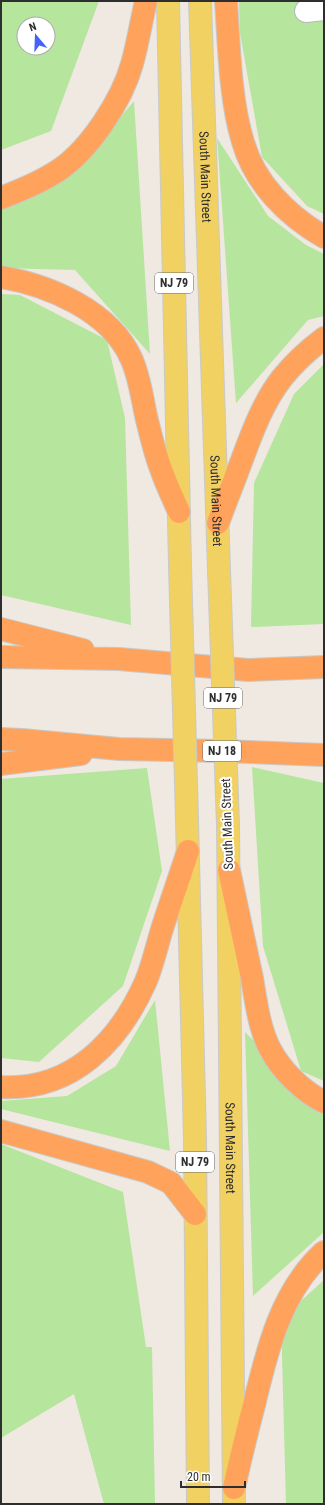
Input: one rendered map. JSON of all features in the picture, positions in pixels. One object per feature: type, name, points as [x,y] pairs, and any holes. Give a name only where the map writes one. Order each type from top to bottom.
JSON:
[{"type":"highway","points":[[1,198],[39,182],[60,169],[80,153],[102,125],[114,105],[132,64],[146,1]]},
{"type":"highway","points":[[226,1],[232,77],[238,125],[243,144],[251,162],[264,184],[279,203],[308,228],[324,237]]},
{"type":"highway","points":[[1,277],[41,287],[60,295],[99,318],[118,337],[130,357],[137,375],[160,468],[179,512]]},
{"type":"highway","points":[[218,523],[257,421],[273,391],[282,378],[308,350],[324,338]]},
{"type":"highway","points":[[1,629],[119,659]]},
{"type":"highway","points":[[1,657],[119,659],[248,670],[324,667]]},
{"type":"highway","points":[[248,670],[324,657]]},
{"type":"highway","name":"NJ 18","points":[[1,739],[119,749],[324,755]]},
{"type":"highway","points":[[1,764],[119,749]]},
{"type":"highway","points":[[1,1088],[19,1087],[47,1082],[71,1072],[94,1057],[120,1027],[136,1003],[146,980],[188,851]]},
{"type":"highway","points":[[229,870],[258,1009],[267,1042],[281,1066],[302,1087],[324,1102]]},
{"type":"highway","points":[[1,1131],[148,1172],[171,1183],[195,1214]]},
{"type":"highway","points":[[234,1496],[264,1362],[278,1319],[299,1280],[324,1252]]},
{"type":"main road","name":"NJ 79","points":[[168,1],[180,565],[195,1131],[198,1504]]},
{"type":"main road","name":"South Main Street","points":[[200,1],[228,825],[234,1496]]},
{"type":"green space","points":[[1,1],[99,1],[51,131],[1,150]]},
{"type":"green space","points":[[239,1],[324,1],[324,214],[307,206],[262,157],[240,33]]},
{"type":"green space","points":[[134,101],[150,354],[75,270],[1,268],[1,207],[73,174]]},
{"type":"green space","points":[[217,138],[268,216],[306,245],[324,254],[324,316],[308,320],[236,403]]},
{"type":"green space","points":[[1,294],[20,295],[107,340],[125,418],[131,625],[1,595]]},
{"type":"green space","points":[[324,364],[324,624],[251,627],[254,483],[294,394]]},
{"type":"green space","points":[[252,767],[324,783],[324,1081],[301,1071],[263,946]]},
{"type":"green space","points":[[147,768],[162,871],[123,986],[39,1062],[1,1058],[1,779]]},
{"type":"green space","points":[[155,1000],[170,1151],[1,1109],[1,1101],[67,1096],[116,1066]]},
{"type":"green space","points":[[245,1032],[324,1111],[324,1232],[253,1296]]},
{"type":"green space","points":[[1,1144],[123,1192],[146,1347],[152,1347],[155,1504],[104,1504],[74,1394],[1,1438]]},
{"type":"green space","points":[[324,1280],[324,1504],[286,1504],[281,1319]]}]
